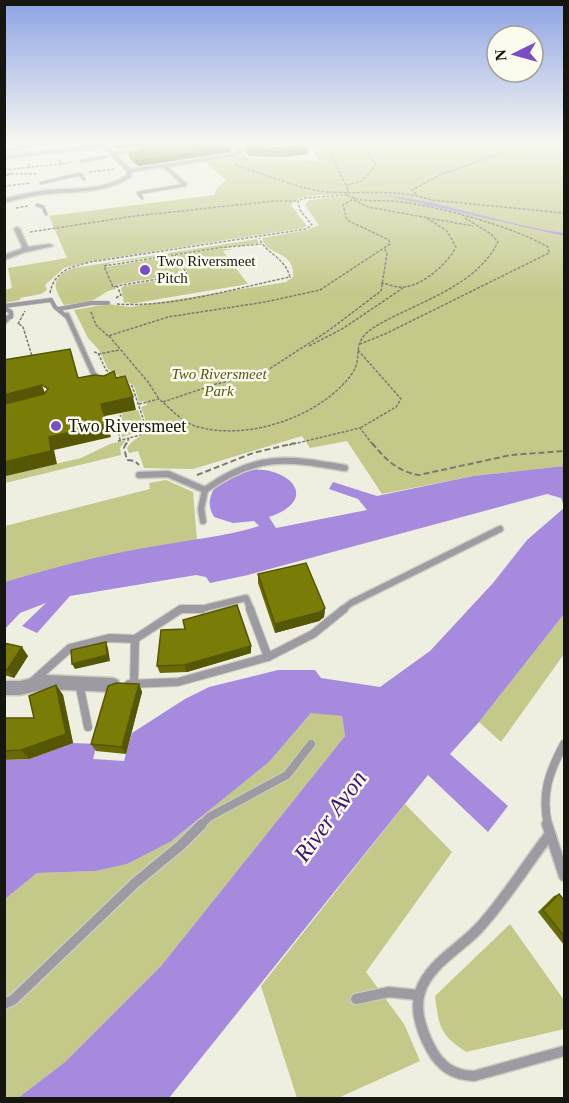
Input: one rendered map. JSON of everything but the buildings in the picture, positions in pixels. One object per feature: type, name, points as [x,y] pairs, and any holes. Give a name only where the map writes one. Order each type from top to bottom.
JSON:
[{"type":"street","points":[[4,201],[49,192]]},
{"type":"street","points":[[30,195],[37,205]]},
{"type":"street","points":[[18,232],[25,246],[24,250]]},
{"type":"street","points":[[4,258],[24,250],[50,246]]},
{"type":"street","points":[[4,688],[46,682],[113,685]]},
{"type":"lane","points":[[141,192],[138,193],[142,198]]},
{"type":"lane","points":[[37,205],[42,207],[46,214]]},
{"type":"lane","points":[[4,307],[51,300],[58,309],[66,314],[93,373],[102,385],[107,384]]},
{"type":"lane","points":[[58,309],[108,303]]},
{"type":"lane","points":[[4,307],[11,312],[11,317],[4,322]]},
{"type":"lane","points":[[203,521],[201,509],[205,490],[230,474],[289,459],[345,468]]},
{"type":"lane","points":[[139,475],[168,474],[205,490]]},
{"type":"lane","points":[[113,685],[178,682],[268,657],[313,634],[351,603],[500,529]]},
{"type":"lane","points":[[27,686],[70,648],[109,638],[135,639],[181,609],[201,609],[246,598],[268,657]]},
{"type":"lane","points":[[134,684],[135,639]]},
{"type":"lane","points":[[79,683],[88,727]]},
{"type":"lane","points":[[4,1004],[13,1000],[209,817],[287,775],[310,744]]},
{"type":"lane","points":[[564,744],[548,772],[542,799],[550,834],[564,876]]},
{"type":"lane","points":[[550,834],[478,928],[425,979],[418,995],[419,1018],[424,1038],[439,1065],[459,1076],[474,1076],[564,1051]]},
{"type":"lane","points":[[356,999],[389,992],[418,995]]},
{"type":"path","points":[[386,192],[382,197],[386,200]]},
{"type":"path","points":[[391,192],[417,195],[431,200],[564,213]]},
{"type":"path","points":[[18,232],[135,216],[347,195],[368,207],[476,226]]},
{"type":"path","points":[[108,336],[168,317],[265,302],[320,290],[390,244],[389,240],[372,230],[347,220],[343,205],[354,199],[405,202],[535,239],[548,247],[549,253],[385,334],[357,345]]},
{"type":"path","points":[[51,300],[50,284],[55,277],[72,267],[119,257],[259,237],[310,227],[312,225],[300,210],[298,201]]},
{"type":"path","points":[[15,208],[37,205]]},
{"type":"path","points":[[301,350],[342,329],[405,287],[436,271],[454,254],[456,247],[447,231],[427,218]]},
{"type":"path","points":[[357,345],[376,326],[424,302],[483,266],[497,250],[498,242],[491,234],[465,219]]},
{"type":"path","points":[[108,303],[131,305],[186,298],[290,277],[283,260],[261,244],[259,237]]},
{"type":"path","points":[[174,255],[187,274],[113,287],[104,266],[174,255],[261,244]]},
{"type":"path","points":[[163,402],[216,384],[263,373],[301,350],[328,331],[336,322],[377,298],[381,291],[387,254],[385,249]]},
{"type":"path","points":[[381,283],[405,287]]},
{"type":"path","points":[[108,303],[121,295],[117,286]]},
{"type":"path","points":[[88,304],[96,325],[148,382],[159,399],[178,418],[197,426],[230,431],[261,428],[324,404],[341,388],[358,364],[357,345]]},
{"type":"path","points":[[19,324],[26,334],[34,363]]},
{"type":"path","points":[[82,346],[96,352],[120,350]]},
{"type":"path","points":[[358,350],[401,399],[396,407],[360,428]]},
{"type":"path","points":[[96,352],[106,370],[124,381],[127,386],[132,386],[146,430],[141,435],[119,440],[118,428],[121,413]]},
{"type":"path","points":[[138,404],[159,399]]},
{"type":"path","points":[[129,438],[124,453],[127,460],[135,461]]},
{"type":"green space","name":"Two Riversmeet Park","points":[[215,192],[564,192],[564,466],[473,476],[382,494],[347,441],[310,448],[302,436],[193,469],[144,468],[138,451],[129,453],[127,448],[147,431],[141,407],[147,405],[145,401],[139,402],[134,386],[108,369],[99,350],[88,338],[74,310],[108,304],[130,307],[286,282],[293,277],[290,262],[269,248],[262,238],[307,230],[319,225],[305,205],[309,200],[347,196],[348,194],[309,196],[295,201],[291,205],[307,226],[303,228],[91,261],[64,268],[45,285],[47,290],[41,294],[5,303],[5,290],[12,288],[8,268],[67,258],[49,216],[214,195]]},
{"type":"green space","points":[[257,239],[259,243],[110,263],[106,267],[173,256],[184,273],[114,285],[116,289],[90,302],[64,305],[57,292],[58,278],[74,268]]},
{"type":"green space","points":[[234,249],[223,251],[248,284],[130,304],[129,302],[124,303],[121,288],[124,286],[189,275],[177,255]]},
{"type":"green space","points":[[138,410],[144,426],[143,430],[122,437],[119,424],[123,413]]},
{"type":"green space","points":[[126,440],[120,448],[121,455],[5,483],[4,476],[81,458],[110,444]]},
{"type":"green space","points":[[166,480],[193,492],[197,540],[100,557],[5,582],[5,526],[150,489],[149,483]]},
{"type":"green space","points":[[564,614],[564,654],[501,742],[479,722]]},
{"type":"green space","points":[[312,712],[342,716],[345,736],[161,966],[65,1062],[18,1098],[5,1098],[5,899],[37,873],[96,871],[127,864],[170,842],[269,762]]},
{"type":"green space","points":[[405,804],[452,852],[366,972],[404,1024],[420,1061],[338,1098],[297,1098],[261,986]]},
{"type":"green space","points":[[510,924],[564,1000],[564,1029],[466,1052],[445,1034],[439,1022],[435,996]]},
{"type":"water","points":[[383,195],[429,202],[519,225],[564,233],[564,236]]},
{"type":"water","points":[[564,466],[564,506],[561,498],[547,494],[248,575],[210,583],[206,577],[196,575],[70,596],[37,633],[22,626],[46,603],[20,613],[5,629],[5,582],[99,557],[259,526],[254,521],[233,523],[214,517],[211,509],[210,499],[216,485],[246,471],[263,470],[276,473],[293,485],[296,493],[294,501],[285,510],[269,517],[276,528],[367,510],[358,499],[329,489],[333,482],[377,496],[473,476]]},
{"type":"water","name":"River Avon","points":[[564,508],[564,614],[479,722],[450,754],[508,806],[488,832],[428,775],[169,1098],[18,1098],[65,1062],[161,966],[345,736],[342,716],[311,713],[269,762],[170,842],[127,864],[96,871],[37,873],[5,899],[5,760],[29,759],[73,743],[97,744],[93,759],[124,761],[132,733],[185,699],[209,687],[278,670],[315,670],[321,678],[380,687],[430,651],[493,583],[527,540]]},
{"type":"place","name":"Two Riversmeet Pitch","points":[[145,270]]},
{"type":"place","name":"Two Riversmeet","points":[[56,426]]}]
